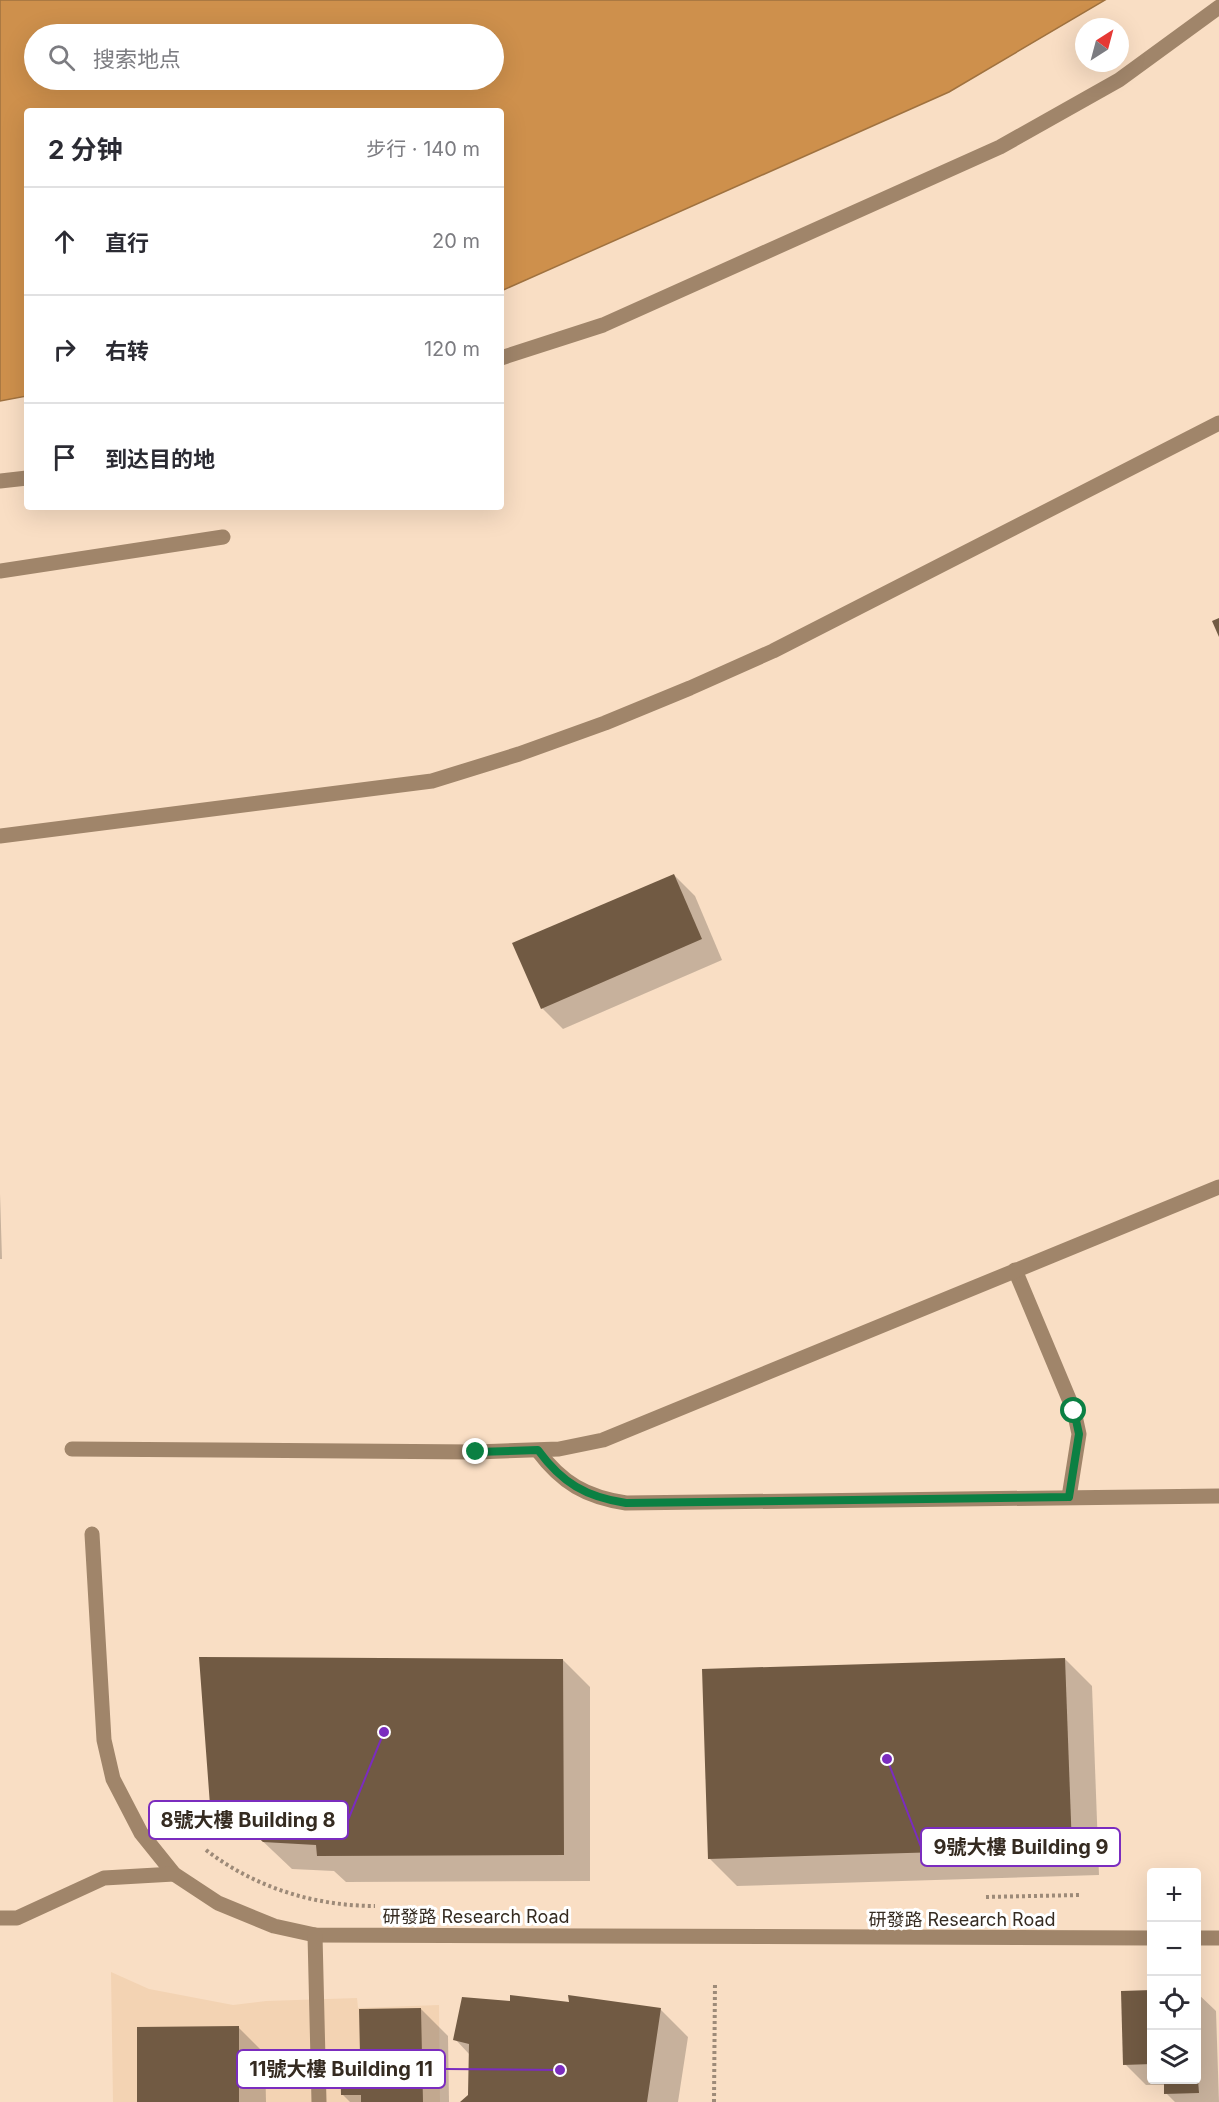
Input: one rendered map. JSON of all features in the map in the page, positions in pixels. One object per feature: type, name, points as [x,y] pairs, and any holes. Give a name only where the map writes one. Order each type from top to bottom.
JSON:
[{"type":"street","points":[[504,357],[603,325],[1000,147],[1119,80],[1219,8]]},
{"type":"street","points":[[0,836],[432,781],[519,754],[605,723],[773,651],[1219,423]]},
{"type":"street","points":[[0,481],[24,477]]},
{"type":"street","points":[[0,571],[223,537]]},
{"type":"street","points":[[72,1449],[464,1452],[559,1449],[603,1440],[1219,1187]]},
{"type":"street","points":[[1015,1270],[1074,1411],[1079,1434],[1069,1497]]},
{"type":"street","points":[[538,1450],[551,1468],[567,1482],[585,1493],[605,1500],[626,1503],[1219,1496]]},
{"type":"street","name":"研發路 Research Road","points":[[92,1534],[104,1740],[113,1779],[141,1833],[174,1874],[218,1903],[274,1926],[315,1935],[1147,1938]]},
{"type":"street","points":[[0,1918],[17,1918],[104,1878],[174,1874]]},
{"type":"street","points":[[315,1935],[319,2102]]},
{"type":"street","points":[[1201,1938],[1219,1938]]},
{"type":"path","points":[[206,1851],[228,1867],[291,1895],[343,1905],[381,1906]]},
{"type":"path","points":[[986,1897],[1080,1895]]},
{"type":"path","points":[[714,2102],[715,1982]]},
{"type":"shaded area","points":[[0,0],[1105,0],[949,92],[504,290],[504,108],[24,108],[24,397],[0,401]]},
{"type":"shaded area","points":[[111,1972],[149,1989],[233,2005],[266,2001],[357,1998],[358,2008],[439,2005],[440,2102],[113,2102]]},
{"type":"building","points":[[1219,618],[1219,637],[1212,621]]},
{"type":"building","points":[[674,874],[702,939],[541,1009],[512,943]]},
{"type":"building","points":[[199,1657],[563,1659],[564,1855],[317,1856],[316,1845],[263,1842],[225,1807],[210,1805]]},
{"type":"building","points":[[1065,1658],[1072,1848],[708,1859],[702,1669]]},
{"type":"building","points":[[1147,1990],[1147,2064],[1123,2065],[1121,1991]]},
{"type":"building","points":[[510,1995],[569,2002],[568,1995],[661,2008],[647,2102],[460,2102],[468,2095],[469,2044],[453,2040],[462,1997],[510,2001]]},
{"type":"building","points":[[421,2008],[423,2102],[361,2102],[361,2095],[341,2095],[340,2054],[360,2054],[359,2009]]},
{"type":"building","points":[[239,2026],[239,2102],[137,2102],[137,2027]]},
{"type":"building","points":[[1164,2084],[1198,2084],[1199,2093],[1164,2094]]},
{"type":"place","name":"8號大樓 Building 8","points":[[384,1732]]},
{"type":"place","name":"9號大樓 Building 9","points":[[887,1759]]},
{"type":"place","name":"11號大樓 Building 11","points":[[560,2070]]},
{"type":"route","points":[[476,1452],[538,1450],[551,1468],[567,1482],[585,1493],[605,1500],[626,1503],[1069,1497],[1079,1434],[1074,1411]]}]
